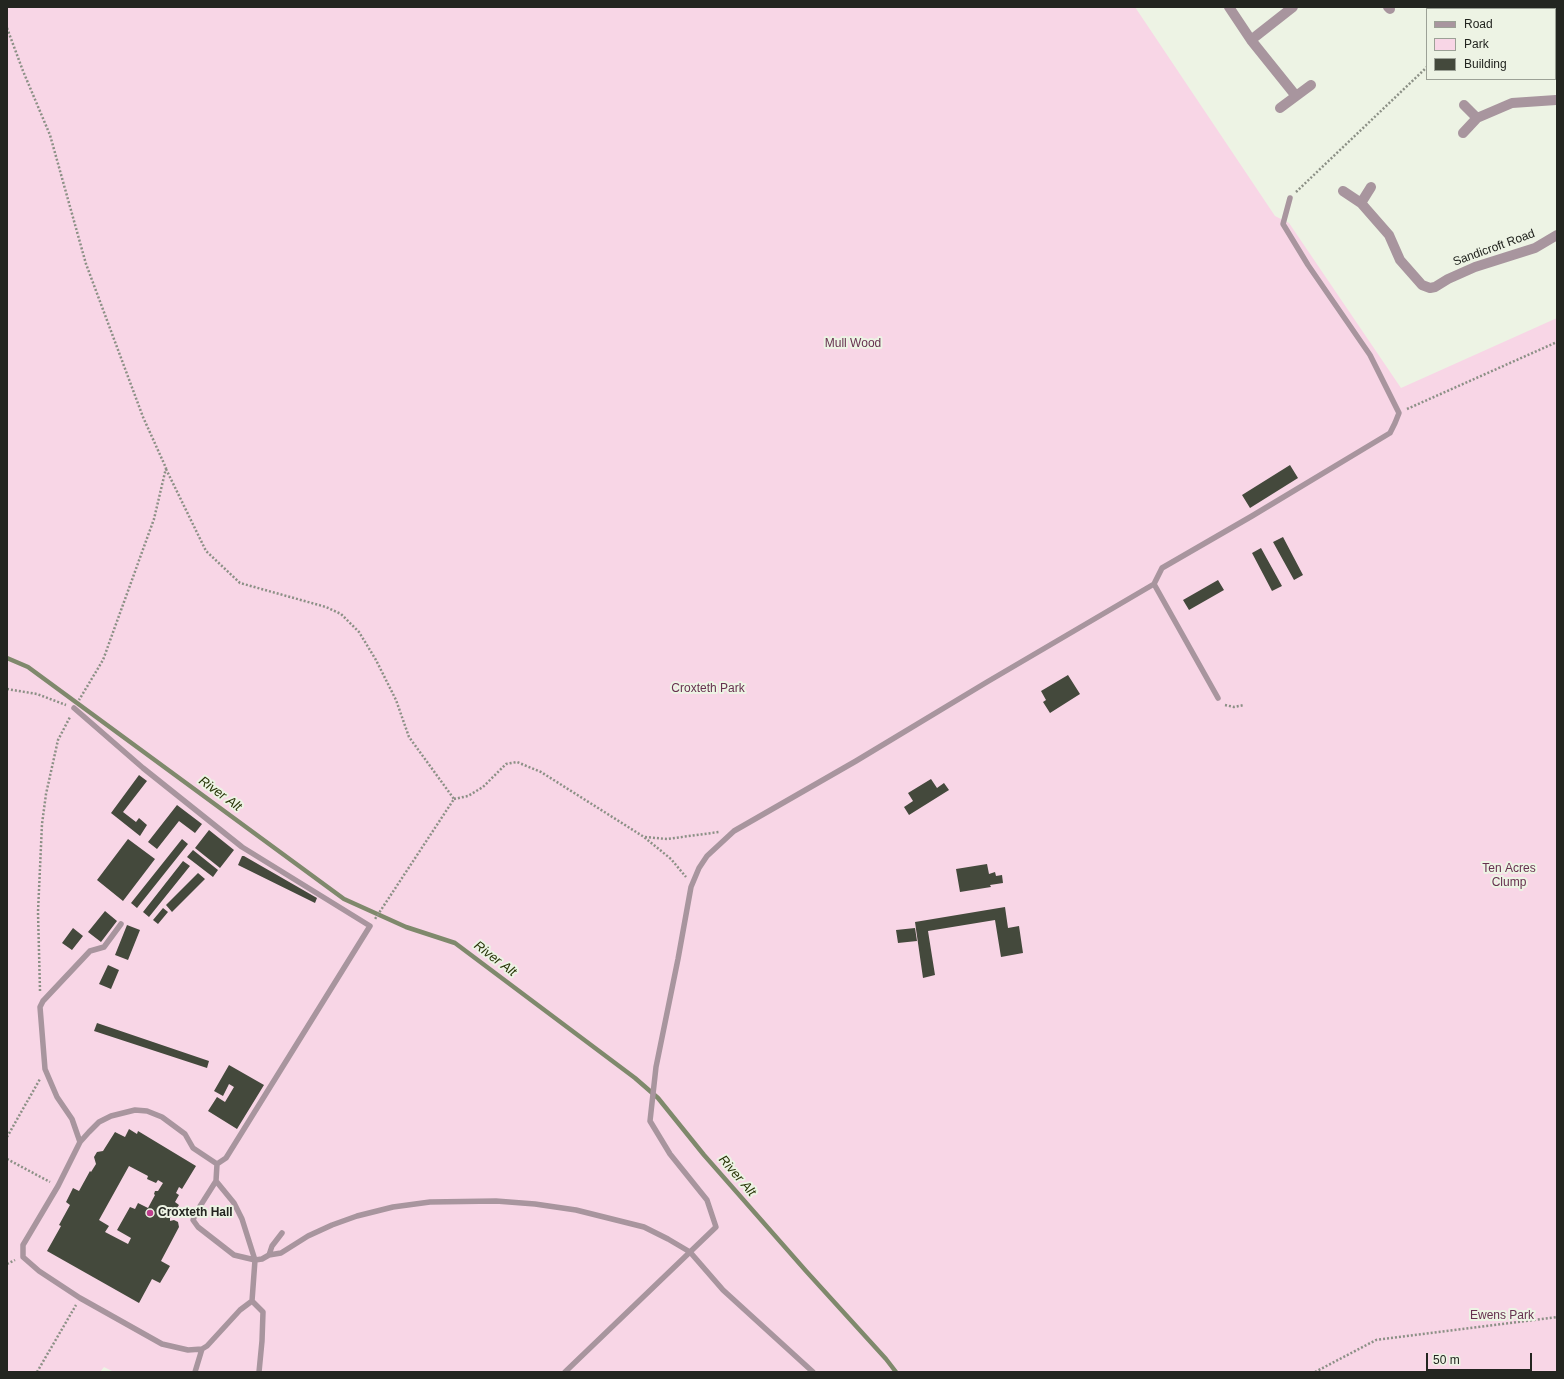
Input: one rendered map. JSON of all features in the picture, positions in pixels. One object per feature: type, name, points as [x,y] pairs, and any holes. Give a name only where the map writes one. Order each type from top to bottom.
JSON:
[{"type":"street","points":[[1229,7],[1250,40],[1296,96]]},
{"type":"street","points":[[1250,40],[1293,7]]},
{"type":"street","points":[[1280,108],[1311,85]]},
{"type":"street","points":[[1463,133],[1477,118],[1512,104],[1557,100]]},
{"type":"street","points":[[1464,106],[1477,118]]},
{"type":"street","points":[[1361,204],[1371,187]]},
{"type":"street","name":"Sandicroft Road","points":[[1343,191],[1361,204],[1389,235],[1400,260],[1422,285],[1430,288],[1435,288],[1448,279],[1475,267],[1535,248],[1557,235]]},
{"type":"lane","points":[[565,1372],[716,1228],[707,1200],[670,1154],[650,1121],[656,1067],[691,887],[699,868],[707,856],[734,831],[856,761],[1154,584],[1162,568],[1259,512],[1390,433],[1399,413],[1370,355],[1308,265],[1283,224],[1290,198]]},
{"type":"lane","points":[[1154,584],[1218,698]]},
{"type":"lane","points":[[75,708],[143,768],[242,847],[370,926],[226,1158],[217,1164]]},
{"type":"lane","points":[[80,1142],[72,1119],[57,1097],[45,1070],[40,1007],[43,1001],[90,951],[104,947],[122,924]]},
{"type":"lane","points":[[216,1181],[234,1203],[247,1233],[255,1260],[252,1301],[240,1310],[207,1346],[202,1349],[188,1350],[162,1344],[80,1298],[39,1271],[23,1257],[23,1246],[58,1186],[80,1142],[100,1122],[111,1116],[135,1110],[147,1111],[162,1117],[185,1134],[193,1148],[217,1164]]},
{"type":"lane","points":[[217,1164],[216,1181],[193,1220],[198,1227],[234,1255],[255,1260],[262,1259],[269,1255],[282,1253],[314,1234],[357,1216],[393,1207],[430,1202],[496,1201],[535,1204],[576,1210],[644,1227],[668,1238],[690,1252],[724,1290],[813,1372]]},
{"type":"lane","points":[[269,1255],[272,1246],[282,1233]]},
{"type":"lane","points":[[252,1301],[263,1312],[259,1372]]},
{"type":"lane","points":[[195,1372],[202,1349]]},
{"type":"path","points":[[7,28],[23,72],[50,135],[86,264],[143,417],[206,551],[240,583],[326,607],[341,614],[359,632],[376,660],[396,700],[409,737],[454,799]]},
{"type":"path","points":[[1290,198],[1426,68]]},
{"type":"path","points":[[1399,413],[1557,342]]},
{"type":"path","points":[[40,1007],[38,882],[45,801],[58,740],[103,660],[154,519],[166,468]]},
{"type":"path","points":[[7,689],[37,694],[75,708]]},
{"type":"path","points":[[1218,698],[1222,704],[1234,707],[1244,705]]},
{"type":"path","points":[[375,919],[454,799],[468,796],[483,788],[506,764],[517,762],[541,772],[644,837],[671,858],[684,872],[691,887]]},
{"type":"path","points":[[644,837],[667,839],[734,831]]},
{"type":"path","points":[[7,1137],[45,1070]]},
{"type":"path","points":[[7,1159],[58,1186]]},
{"type":"path","points":[[37,1372],[80,1298]]},
{"type":"path","points":[[1315,1372],[1376,1340],[1557,1317]]},
{"type":"green space","name":"Croxteth Park","points":[[7,7],[1135,7],[1275,216],[1289,223],[1401,388],[1557,318],[1557,1372],[114,1372],[104,1367],[100,1372],[7,1372]]},
{"type":"building","points":[[1290,465],[1298,478],[1250,508],[1242,495]]},
{"type":"building","points":[[1283,537],[1303,575],[1294,580],[1273,542]]},
{"type":"building","points":[[1261,548],[1282,586],[1272,591],[1252,553]]},
{"type":"building","points":[[1218,580],[1224,590],[1189,610],[1183,600]]},
{"type":"building","points":[[1068,675],[1080,694],[1050,713],[1043,702],[1046,700],[1041,691]]},
{"type":"building","points":[[139,775],[147,781],[123,812],[136,822],[139,818],[147,825],[140,836],[111,813]]},
{"type":"building","points":[[931,779],[937,788],[944,783],[949,790],[909,815],[904,807],[913,801],[908,793]]},
{"type":"building","points":[[177,805],[202,824],[195,833],[179,821],[157,849],[148,842]]},
{"type":"building","points":[[209,830],[234,850],[220,868],[195,848]]},
{"type":"building","points":[[128,839],[155,859],[123,901],[97,880]]},
{"type":"building","points":[[182,839],[188,844],[137,908],[131,903]]},
{"type":"building","points":[[193,850],[218,870],[213,877],[187,857]]},
{"type":"building","points":[[242,856],[317,898],[315,903],[238,865]]},
{"type":"building","points":[[183,861],[190,866],[149,917],[143,912]]},
{"type":"building","points":[[987,864],[989,874],[995,872],[996,876],[1002,875],[1003,883],[990,885],[991,887],[960,892],[956,869]]},
{"type":"building","points":[[198,873],[205,879],[172,912],[166,905]]},
{"type":"building","points":[[1005,907],[1008,928],[1019,926],[1023,953],[1001,957],[995,920],[928,931],[935,975],[923,978],[915,922]]},
{"type":"building","points":[[163,908],[168,912],[158,924],[153,920]]},
{"type":"building","points":[[105,911],[117,921],[101,942],[88,932]]},
{"type":"building","points":[[127,925],[140,930],[128,960],[115,955]]},
{"type":"building","points":[[73,928],[83,936],[72,950],[62,943]]},
{"type":"building","points":[[915,928],[917,941],[898,943],[896,930]]},
{"type":"building","points":[[108,965],[119,970],[111,989],[99,984]]},
{"type":"building","points":[[97,1023],[209,1061],[207,1068],[94,1031]]},
{"type":"building","points":[[229,1065],[264,1085],[237,1129],[208,1111],[217,1097],[225,1102],[234,1087],[229,1084],[223,1096],[214,1091]]},
{"type":"building","name":"Croxteth Hall","points":[[129,1129],[137,1134],[138,1131],[196,1166],[182,1189],[179,1187],[176,1193],[179,1195],[175,1202],[179,1205],[170,1218],[170,1221],[174,1220],[178,1222],[179,1227],[161,1261],[170,1266],[160,1283],[152,1279],[139,1303],[47,1251],[61,1226],[59,1225],[70,1205],[66,1202],[73,1188],[79,1191],[90,1171],[91,1172],[96,1164],[94,1157],[97,1152],[103,1151],[115,1132],[125,1137]],"holes":[[[129,1166],[148,1176],[147,1179],[156,1183],[158,1180],[163,1183],[158,1191],[155,1191],[155,1195],[148,1208],[138,1203],[135,1209],[130,1207],[117,1230],[131,1238],[128,1244],[105,1232],[109,1226],[99,1220]]]},
{"type":"waterway","name":"River Alt","points":[[7,658],[28,667],[344,899],[406,927],[455,943],[635,1078],[658,1098],[704,1155],[896,1372]]},
{"type":"place","name":"Croxteth Hall","points":[[150,1213]]},
{"type":"park label","name":"Mull Wood","points":[[853,344]]},
{"type":"park label","name":"Ten Acres Clump","points":[[1509,876]]},
{"type":"park label","name":"Ewens Park","points":[[1502,1316]]}]
